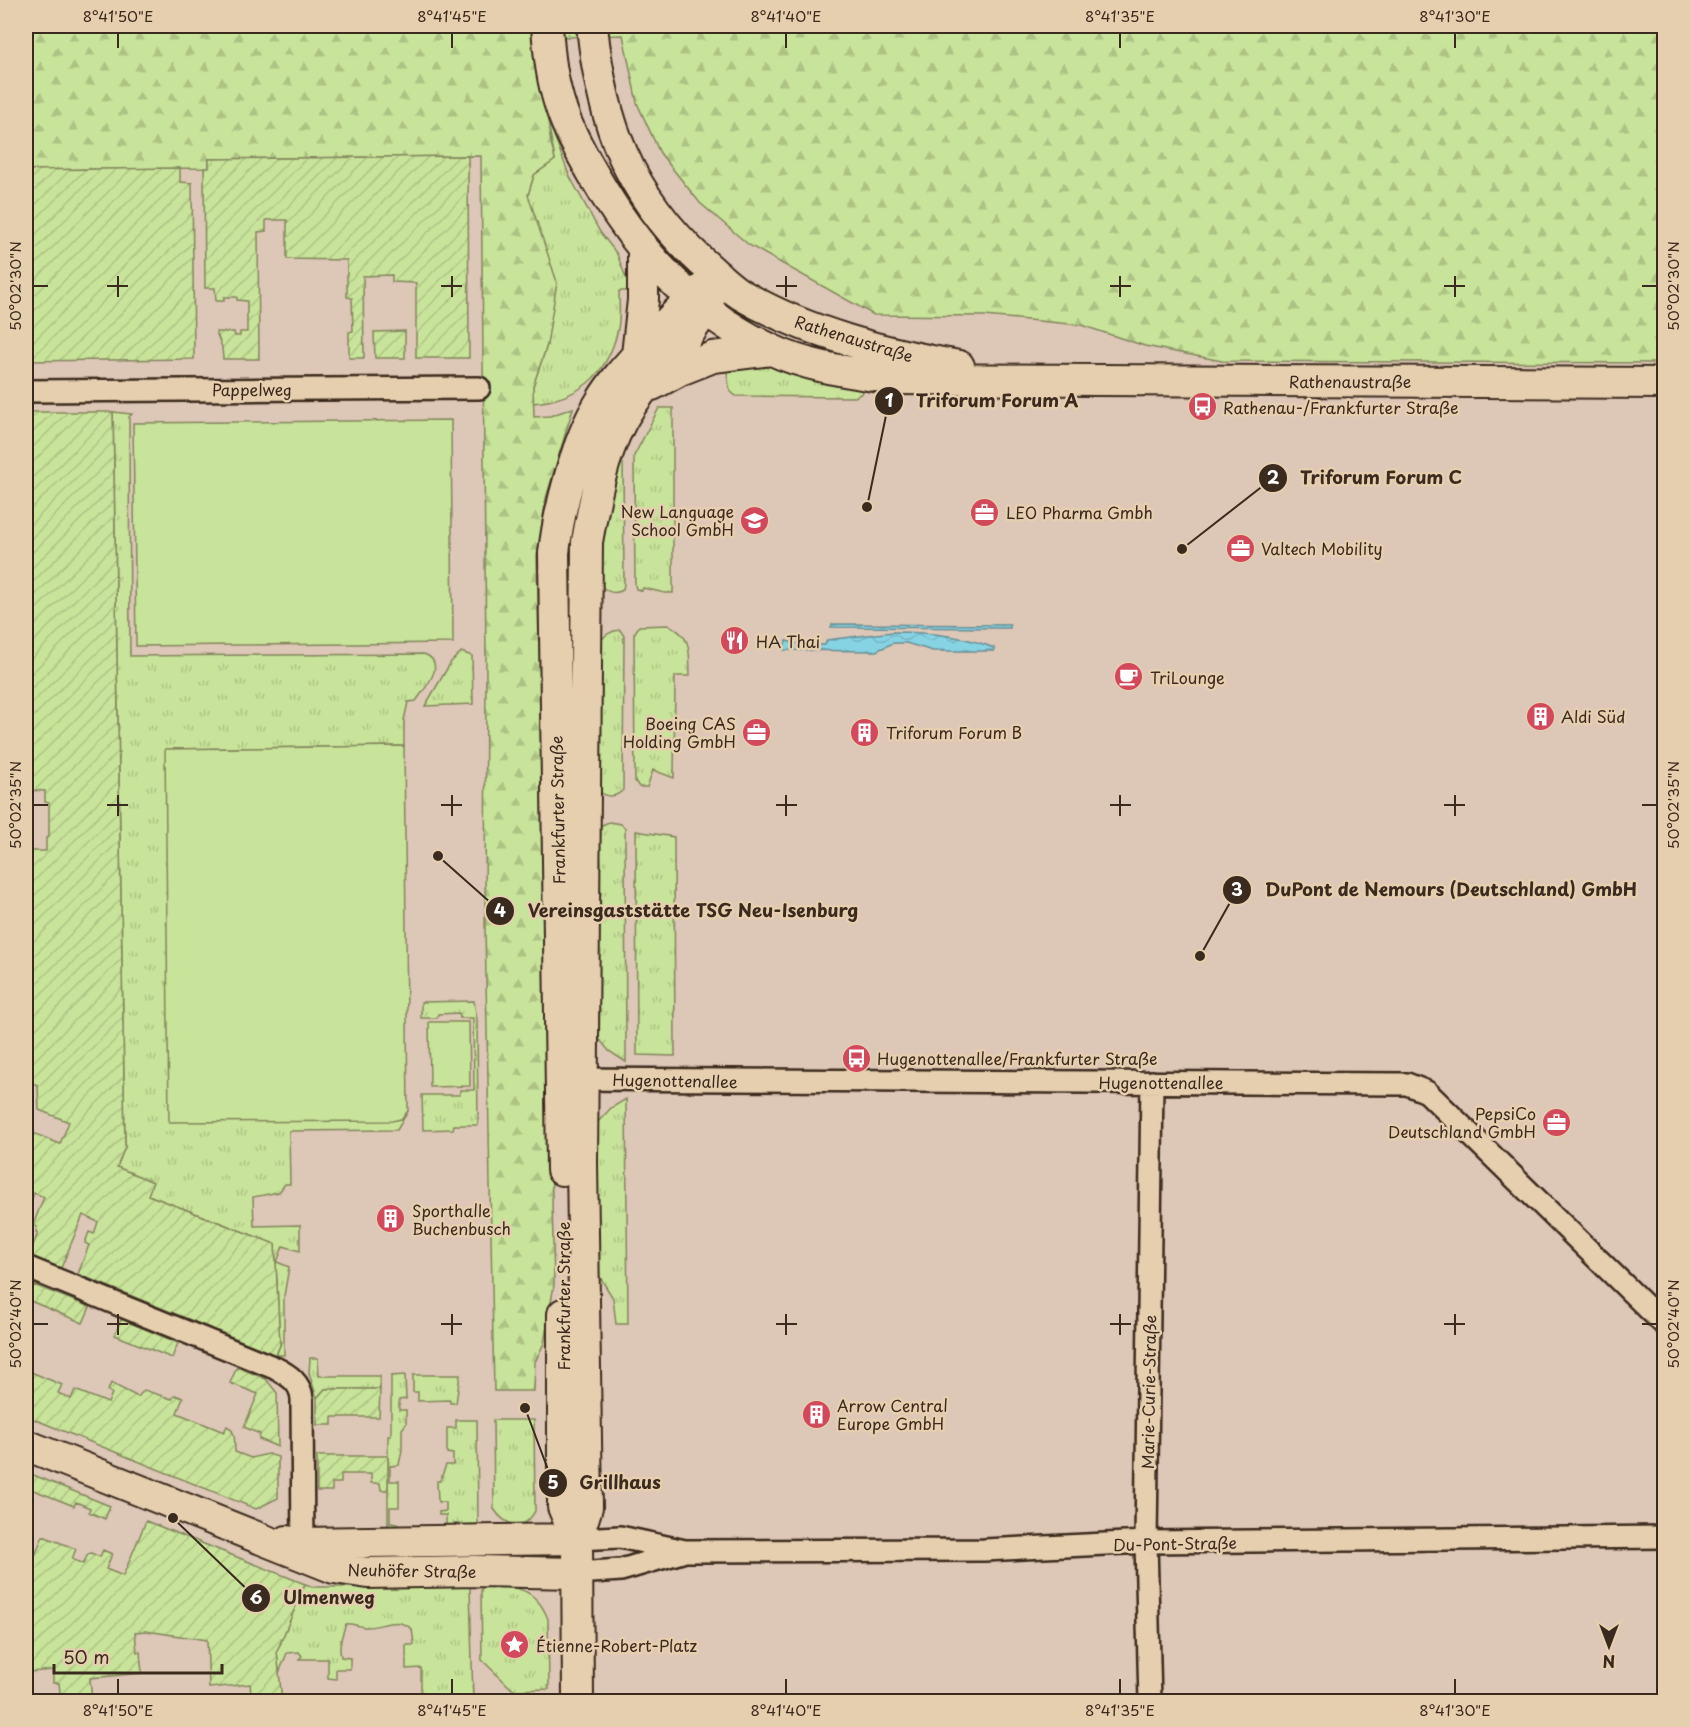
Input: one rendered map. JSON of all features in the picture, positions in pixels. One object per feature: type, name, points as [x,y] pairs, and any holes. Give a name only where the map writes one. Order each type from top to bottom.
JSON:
[{"type":"main road","points":[[547,26],[551,72],[562,112],[580,151],[603,191],[643,249],[643,300],[637,355]]},
{"type":"main road","points":[[592,26],[597,72],[605,109],[626,164],[667,225],[718,276]]},
{"type":"main road","name":"Rathenaustraße","points":[[643,249],[664,274],[720,321],[771,350],[853,373],[894,379],[1665,383]]},
{"type":"main road","name":"Rathenaustraße","points":[[718,276],[739,293],[784,316],[863,344],[934,361],[1036,379]]},
{"type":"main road","name":"Frankfurter Straße","points":[[578,1701],[577,1539],[587,1507],[584,1328],[554,553],[557,524],[585,433],[600,402],[637,355],[698,303],[718,276]]},
{"type":"main road","name":"Frankfurter Straße","points":[[573,1079],[587,542],[596,495],[621,422],[694,325],[698,303]]},
{"type":"main road","points":[[643,390],[680,370],[713,357],[771,350]]},
{"type":"main road","name":"Neuhöfer Straße","points":[[26,1445],[254,1537],[303,1550],[334,1568],[368,1573],[475,1571],[577,1573]]},
{"type":"main road","name":"Neuhöfer Straße","points":[[303,1550],[577,1539]]},
{"type":"street","name":"Pappelweg","points":[[26,391],[479,388]]},
{"type":"street","name":"Hugenottenallee","points":[[573,1079],[1407,1084],[1422,1089],[1444,1107],[1665,1324]]},
{"type":"street","name":"Marie-Curie-Straße","points":[[1150,1701],[1146,1542],[1152,1082]]},
{"type":"street","points":[[26,1267],[275,1368],[296,1382],[302,1393],[303,1550]]},
{"type":"street","name":"Du-Pont-Straße","points":[[577,1539],[620,1537],[685,1551],[984,1550],[1146,1542],[1665,1537]]},
{"type":"street","name":"Du-Pont-Straße","points":[[577,1573],[621,1570],[685,1551]]},
{"type":"green space","points":[[26,26],[1664,26],[1664,363],[1222,361],[1145,346],[1081,325],[984,316],[874,315],[749,245],[700,203],[660,153],[637,103],[623,35],[539,38],[550,138],[555,160],[534,175],[528,195],[557,282],[547,345],[533,386],[534,417],[550,416],[573,408],[546,498],[537,556],[554,1285],[544,1343],[535,1362],[534,1391],[494,1391],[485,927],[486,658],[481,156],[209,159],[209,168],[26,170]]},
{"type":"green space","points":[[547,117],[569,175],[600,232],[617,254],[631,291],[619,291],[617,333],[606,362],[597,373],[588,383],[564,397],[533,403],[533,386],[547,345],[528,195],[534,175],[555,160]]},
{"type":"green space","points":[[468,156],[469,358],[416,358],[416,283],[392,282],[392,275],[363,276],[364,358],[349,358],[349,332],[353,331],[352,298],[347,297],[347,260],[287,259],[287,220],[266,220],[266,231],[258,232],[259,359],[223,359],[222,347],[216,332],[234,332],[235,336],[240,336],[240,332],[247,332],[247,301],[237,300],[237,297],[224,297],[224,301],[216,301],[215,288],[205,288],[204,168],[209,168],[209,159]]},
{"type":"green space","points":[[180,168],[180,182],[192,183],[194,359],[26,361],[26,170]]},
{"type":"green space","points":[[405,331],[405,358],[375,358],[374,332]]},
{"type":"green space","points":[[776,365],[862,387],[862,393],[855,397],[736,396],[730,391],[726,366]]},
{"type":"green space","points":[[659,408],[673,408],[673,593],[643,588],[642,591],[636,589],[635,585],[634,456]]},
{"type":"green space","points":[[26,412],[113,412],[125,1147],[117,1167],[153,1182],[148,1195],[275,1244],[280,1345],[276,1355],[78,1274],[89,1245],[85,1243],[89,1232],[94,1234],[98,1222],[83,1215],[61,1268],[29,1255],[38,1233],[36,1232],[37,1227],[33,1225],[44,1197],[34,1193],[26,1216],[26,1130],[60,1144],[69,1122],[39,1110],[38,1085],[26,1081],[26,851],[46,851],[46,838],[49,837],[49,803],[45,802],[45,791],[26,790]]},
{"type":"green space","points":[[113,412],[132,414],[129,417],[130,656],[424,654],[434,663],[432,676],[416,701],[408,702],[404,720],[404,746],[166,749],[401,1119],[408,1111],[397,1130],[289,1131],[290,1184],[285,1184],[279,1192],[253,1197],[254,1226],[300,1225],[300,1251],[283,1246],[277,1262],[289,1267],[284,1296],[284,1355],[276,1355],[280,1345],[275,1244],[148,1195],[152,1182],[116,1167],[125,1147]]},
{"type":"green space","points":[[451,420],[453,643],[136,646],[133,423]]},
{"type":"green space","points":[[619,462],[623,463],[624,583],[623,590],[614,593],[601,586],[597,539]]},
{"type":"green space","points":[[668,625],[682,634],[686,640],[690,660],[690,676],[675,676],[674,778],[653,770],[647,787],[639,787],[635,781],[634,634],[639,626]]},
{"type":"green space","points":[[620,630],[624,636],[623,790],[610,796],[597,790],[599,643],[608,634]]},
{"type":"green space","points":[[461,652],[472,656],[473,704],[425,706],[451,662]]},
{"type":"green space","points":[[404,746],[408,1111],[401,1119],[392,1121],[169,1122],[165,749]]},
{"type":"green space","points":[[609,822],[621,824],[625,828],[626,1062],[609,1051],[596,1035],[596,830]]},
{"type":"green space","points":[[636,831],[674,837],[675,1056],[637,1055]]},
{"type":"green space","points":[[474,1001],[477,1020],[478,1125],[454,1125],[453,1129],[423,1130],[422,1095],[460,1095],[460,1090],[474,1090],[473,1018],[460,1018],[459,1013],[438,1014],[437,1018],[421,1018],[421,1002]]},
{"type":"green space","points":[[429,1022],[469,1022],[470,1086],[430,1087]]},
{"type":"green space","points":[[626,1099],[628,1324],[616,1324],[613,1298],[598,1274],[596,1124],[611,1108]]},
{"type":"green space","points":[[34,1285],[90,1307],[83,1323],[28,1300]]},
{"type":"green space","points":[[121,1319],[178,1343],[172,1358],[115,1335]]},
{"type":"green space","points":[[310,1358],[318,1358],[319,1376],[380,1376],[380,1389],[325,1389],[317,1398],[309,1373]]},
{"type":"green space","points":[[237,1367],[266,1379],[277,1393],[278,1447],[259,1439],[260,1434],[244,1427],[258,1394],[230,1383]]},
{"type":"green space","points":[[31,1372],[62,1385],[58,1393],[71,1399],[75,1390],[108,1403],[112,1393],[108,1391],[111,1383],[138,1397],[144,1390],[172,1399],[175,1395],[183,1398],[177,1413],[224,1432],[227,1426],[230,1428],[234,1434],[235,1452],[251,1458],[268,1454],[278,1457],[278,1498],[256,1509],[26,1416],[26,1385]]},
{"type":"green space","points":[[405,1375],[406,1399],[399,1400],[399,1410],[406,1410],[406,1424],[402,1429],[402,1450],[399,1465],[390,1466],[390,1481],[399,1481],[399,1507],[390,1507],[390,1523],[399,1524],[399,1526],[388,1526],[391,1376]]},
{"type":"green space","points":[[413,1375],[460,1375],[456,1403],[450,1403],[450,1400],[418,1401],[418,1392],[413,1392]]},
{"type":"green space","points":[[325,1389],[380,1389],[379,1417],[332,1417],[332,1425],[317,1425],[317,1398]]},
{"type":"green space","points":[[456,1420],[477,1420],[478,1525],[446,1526],[446,1515],[439,1515],[439,1512],[446,1511],[446,1502],[438,1502],[437,1481],[440,1481],[446,1465],[453,1465],[453,1454],[447,1453],[447,1428],[456,1428]]},
{"type":"green space","points":[[493,1420],[534,1420],[535,1511],[531,1518],[520,1524],[509,1523],[494,1509]]},
{"type":"green space","points":[[317,1456],[388,1456],[388,1490],[381,1490],[380,1483],[371,1483],[371,1474],[341,1474],[341,1483],[332,1483],[332,1491],[317,1491]]},
{"type":"green space","points":[[26,1472],[110,1506],[105,1519],[89,1512],[90,1508],[76,1502],[74,1506],[26,1487]]},
{"type":"green space","points":[[146,1521],[305,1584],[277,1651],[282,1701],[252,1701],[250,1684],[209,1688],[207,1640],[146,1631],[135,1632],[142,1673],[90,1678],[92,1701],[61,1701],[59,1683],[53,1683],[53,1670],[30,1672],[28,1657],[26,1657],[26,1557],[33,1560],[43,1536],[76,1549],[72,1559],[83,1564],[88,1554],[100,1557],[103,1550],[112,1554],[106,1569],[123,1576]]},
{"type":"green space","points":[[305,1584],[314,1587],[470,1587],[473,1701],[385,1701],[385,1696],[421,1693],[421,1668],[406,1669],[406,1645],[414,1645],[412,1629],[394,1622],[371,1627],[346,1624],[340,1653],[341,1657],[350,1658],[350,1669],[336,1669],[336,1679],[328,1678],[328,1659],[299,1659],[302,1656],[299,1652],[287,1653],[279,1673],[277,1651]]},
{"type":"green space","name":"Étienne-Robert-Platz","points":[[483,1586],[504,1586],[522,1590],[537,1600],[543,1608],[548,1619],[549,1689],[513,1690],[482,1660],[481,1590]]},
{"type":"water","points":[[832,624],[1010,625],[1010,628],[831,627]]},
{"type":"water","points":[[893,632],[957,637],[994,648],[994,651],[933,651],[906,643],[893,643],[876,651],[783,650],[786,641],[803,645],[825,645],[827,640]]},
{"type":"place","name":"Rathenau-/Frankfurter Straße","points":[[1202,407]]},
{"type":"place","name":"Triforum Forum A","points":[[867,507]]},
{"type":"place","name":"LEO Pharma Gmbh","points":[[985,512]]},
{"type":"place","name":"New Language School GmbH","points":[[755,520]]},
{"type":"place","name":"Valtech Mobility","points":[[1240,548]]},
{"type":"place","name":"Triforum Forum C","points":[[1182,549]]},
{"type":"place","name":"HA Thai","points":[[735,641]]},
{"type":"place","name":"TriLounge","points":[[1129,677]]},
{"type":"place","name":"Aldi Süd","points":[[1540,716]]},
{"type":"place","name":"Boeing CAS Holding GmbH","points":[[757,732]]},
{"type":"place","name":"Triforum Forum B","points":[[865,732]]},
{"type":"place","name":"Vereinsgaststätte TSG Neu-Isenburg","points":[[438,856]]},
{"type":"place","name":"DuPont de Nemours (Deutschland) GmbH","points":[[1200,956]]},
{"type":"place","name":"Hugenottenallee/Frankfurter Straße","points":[[856,1058]]},
{"type":"place","name":"PepsiCo Deutschland GmbH","points":[[1557,1122]]},
{"type":"place","name":"Sporthalle Buchenbusch","points":[[391,1219]]},
{"type":"place","name":"Grillhaus","points":[[525,1408]]},
{"type":"place","name":"Arrow Central Europe GmbH","points":[[816,1414]]},
{"type":"place","name":"Ulmenweg","points":[[173,1518]]},
{"type":"place","name":"Étienne-Robert-Platz","points":[[515,1645]]}]
